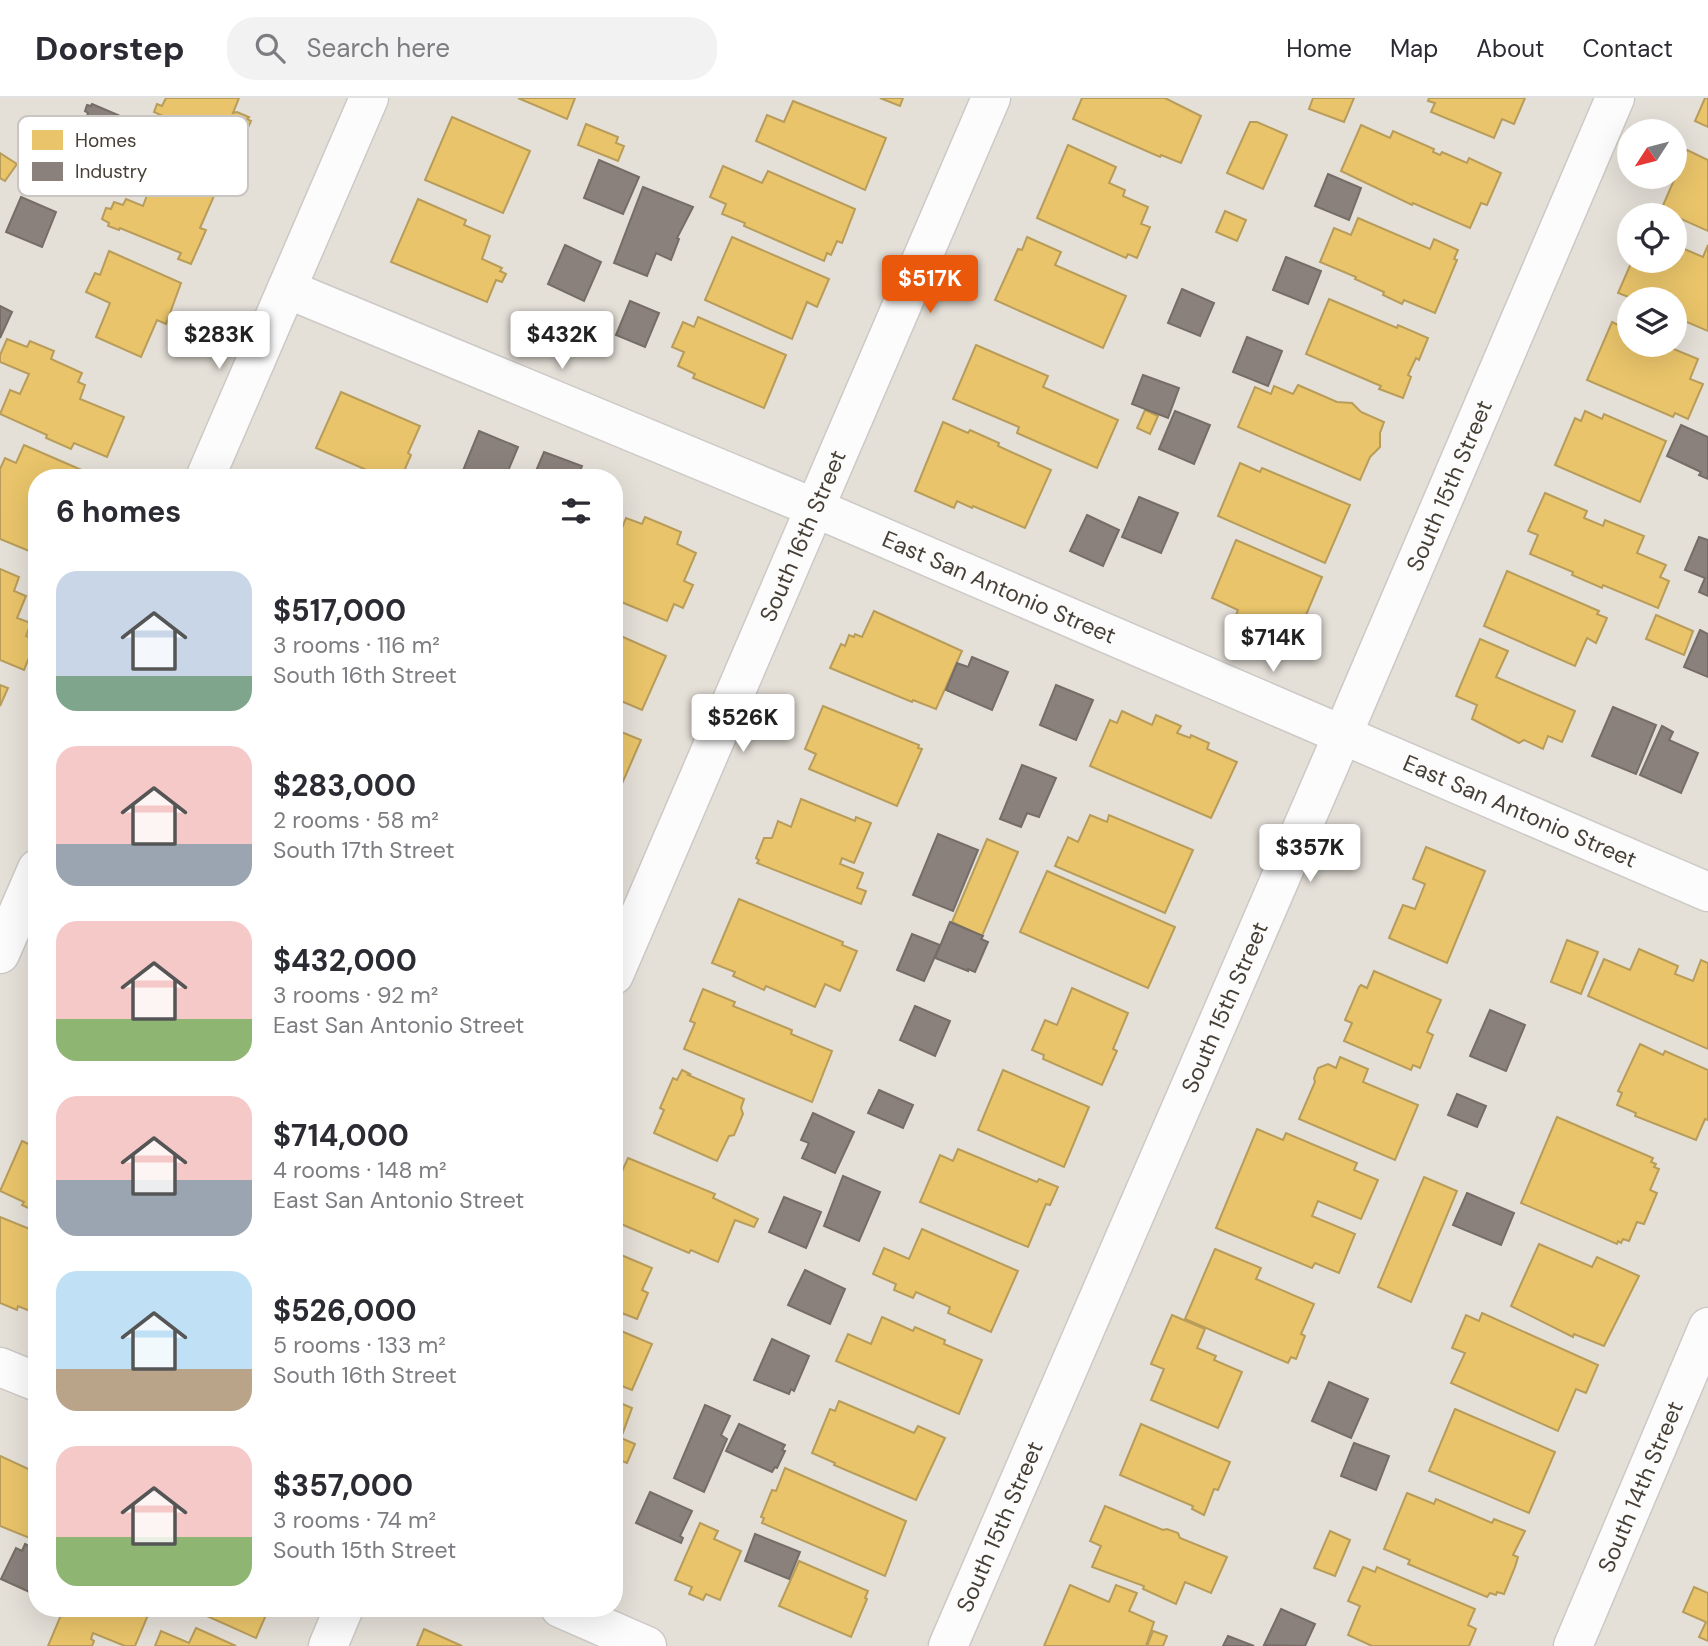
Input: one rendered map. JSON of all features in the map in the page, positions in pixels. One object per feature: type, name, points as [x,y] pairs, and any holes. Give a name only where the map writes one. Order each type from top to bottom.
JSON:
[{"type":"street","points":[[209,469],[369,98]]},
{"type":"street","name":"South 16th Street","points":[[623,954],[992,98]]},
{"type":"street","name":"South 15th Street","points":[[948,1646],[1615,98]]},
{"type":"street","name":"East San Antonio Street","points":[[287,289],[815,508],[1708,892]]},
{"type":"street","points":[[0,954],[28,890]]},
{"type":"street","name":"South 14th Street","points":[[1573,1646],[1708,1327]]},
{"type":"street","points":[[0,1367],[28,1378]]},
{"type":"street","points":[[328,1646],[340,1617]]},
{"type":"street","points":[[581,1617],[647,1646]]},
{"type":"shaded area","points":[[0,98],[1708,98],[1708,1646],[0,1646]]},
{"type":"building: Homes","points":[[166,98],[239,98],[233,113],[247,116],[163,116],[154,112],[157,104],[162,106]]},
{"type":"building: Homes","points":[[518,98],[575,98],[567,119]]},
{"type":"building: Homes","points":[[880,98],[903,98],[900,106]]},
{"type":"building: Homes","points":[[1082,98],[1165,98],[1201,116],[1181,163],[1161,155],[1160,157],[1073,119]]},
{"type":"building: Homes","points":[[1313,98],[1354,98],[1344,122],[1309,109]]},
{"type":"building: Homes","points":[[1429,98],[1525,98],[1514,124],[1502,119],[1494,138],[1431,112],[1435,103],[1428,101]]},
{"type":"building: Homes","points":[[1705,98],[1708,98],[1708,127],[1695,121]]},
{"type":"building: Homes","points":[[793,101],[886,138],[865,190],[756,141],[767,115],[784,122]]},
{"type":"building: Homes","points":[[452,117],[530,151],[503,213],[425,180]]},
{"type":"building: Homes","points":[[1250,122],[1257,122],[1287,135],[1263,189],[1227,173]]},
{"type":"building: Homes","points":[[586,124],[618,137],[616,143],[624,146],[618,161],[578,145]]},
{"type":"building: Homes","points":[[1361,125],[1390,138],[1393,131],[1434,149],[1433,152],[1440,155],[1442,152],[1467,163],[1469,158],[1501,173],[1487,205],[1481,203],[1470,228],[1413,203],[1412,205],[1341,171]]},
{"type":"building: Homes","points":[[1068,145],[1116,167],[1109,183],[1125,190],[1123,196],[1148,207],[1141,224],[1150,227],[1137,258],[1128,254],[1126,258],[1037,218]]},
{"type":"building: Homes","points":[[1687,150],[1708,160],[1708,231],[1687,222],[1687,203],[1664,203],[1670,189],[1687,189]]},
{"type":"building: Homes","points":[[0,153],[17,164],[5,181],[0,178]]},
{"type":"building: Homes","points":[[723,166],[762,183],[768,171],[855,209],[842,243],[837,241],[831,255],[827,253],[824,261],[722,214],[726,204],[710,197]]},
{"type":"building: Homes","points":[[147,196],[214,196],[200,228],[206,230],[191,264],[178,259],[181,253],[120,228],[119,230],[108,226],[109,223],[102,219],[106,208],[111,209],[114,202],[123,205],[126,199],[143,206]]},
{"type":"building: Homes","points":[[418,199],[466,220],[464,225],[490,236],[482,259],[502,268],[500,271],[506,274],[502,282],[496,280],[487,302],[391,262]]},
{"type":"building: Homes","points":[[1225,211],[1246,220],[1237,241],[1216,232]]},
{"type":"building: Homes","points":[[1358,218],[1430,249],[1434,239],[1458,250],[1454,259],[1457,260],[1435,313],[1404,300],[1402,304],[1383,295],[1384,292],[1355,279],[1356,277],[1320,262],[1334,228],[1351,235]]},
{"type":"building: Homes","points":[[732,237],[829,279],[817,307],[807,302],[792,339],[705,300]]},
{"type":"building: Homes","points":[[1027,237],[1061,252],[1055,265],[1126,296],[1103,348],[995,300],[1018,249],[1022,250]]},
{"type":"building: Homes","points":[[1708,245],[1708,331],[1687,322],[1687,287],[1621,287],[1627,273],[1687,273],[1687,250],[1703,257]]},
{"type":"building: Homes","points":[[109,251],[181,283],[166,324],[157,320],[141,357],[96,337],[110,303],[86,292],[95,273],[100,275]]},
{"type":"building: Homes","points":[[1329,299],[1428,338],[1419,360],[1416,358],[1408,375],[1411,377],[1403,398],[1306,354]]},
{"type":"building: Homes","points":[[698,317],[786,355],[764,408],[693,378],[695,374],[678,366],[684,352],[672,347],[683,322],[694,327]]},
{"type":"building: Homes","points":[[1612,322],[1617,324],[1617,357],[1687,357],[1687,354],[1698,359],[1690,379],[1703,384],[1688,419],[1675,413],[1673,417],[1587,380]]},
{"type":"building: Homes","points":[[7,339],[27,347],[30,341],[54,351],[51,359],[82,373],[78,382],[85,385],[80,399],[124,417],[107,457],[74,443],[71,449],[0,414],[10,390],[20,394],[29,374],[0,362]]},
{"type":"building: Homes","points":[[976,345],[1048,376],[1043,387],[1118,420],[1097,468],[1017,433],[1019,427],[953,399]]},
{"type":"building: Homes","points":[[1298,385],[1337,402],[1352,403],[1361,412],[1384,422],[1380,433],[1380,447],[1370,457],[1360,480],[1238,427],[1255,387],[1271,394],[1274,386],[1293,394]]},
{"type":"building: Homes","points":[[341,392],[420,426],[408,453],[411,455],[405,469],[364,469],[316,448]]},
{"type":"building: Homes","points":[[1145,410],[1158,416],[1150,434],[1137,428]]},
{"type":"building: Homes","points":[[1585,411],[1602,419],[1604,414],[1666,441],[1640,502],[1555,465],[1575,418],[1581,421]]},
{"type":"building: Homes","points":[[943,422],[968,433],[970,430],[1051,470],[1025,528],[973,506],[972,508],[957,501],[954,508],[915,491]]},
{"type":"building: Homes","points":[[24,445],[79,469],[28,469],[28,551],[0,539],[0,469],[5,458],[16,463]]},
{"type":"building: Homes","points":[[1240,463],[1260,472],[1262,468],[1350,505],[1325,563],[1218,516]]},
{"type":"building: Homes","points":[[1545,493],[1587,511],[1584,518],[1603,526],[1605,520],[1644,536],[1637,553],[1666,565],[1660,577],[1669,581],[1658,608],[1603,585],[1602,588],[1530,554],[1538,535],[1528,531]]},
{"type":"building: Homes","points":[[645,517],[681,532],[677,544],[696,553],[684,581],[693,585],[683,608],[674,604],[667,621],[623,603],[623,526],[626,518],[642,524]]},
{"type":"building: Homes","points":[[1236,540],[1322,577],[1301,627],[1285,620],[1282,627],[1255,616],[1252,622],[1236,615],[1238,610],[1212,598]]},
{"type":"building: Homes","points":[[0,569],[19,577],[14,591],[26,596],[17,618],[28,622],[28,660],[24,670],[0,660]]},
{"type":"building: Homes","points":[[1507,571],[1599,611],[1597,614],[1607,618],[1596,643],[1587,638],[1575,666],[1484,626]]},
{"type":"building: Homes","points":[[874,611],[962,651],[936,709],[913,700],[912,702],[830,668],[841,644],[845,646],[849,635],[862,637]]},
{"type":"building: Homes","points":[[1656,615],[1693,631],[1684,655],[1646,639]]},
{"type":"building: Homes","points":[[623,637],[666,656],[642,710],[623,702]]},
{"type":"building: Homes","points":[[1480,639],[1508,651],[1496,677],[1575,711],[1562,742],[1548,736],[1543,749],[1524,740],[1519,743],[1472,719],[1477,705],[1456,696]]},
{"type":"building: Homes","points":[[0,685],[8,688],[0,706]]},
{"type":"building: Homes","points":[[823,706],[919,745],[918,748],[922,749],[897,806],[809,769],[816,754],[805,749]]},
{"type":"building: Homes","points":[[1122,711],[1152,725],[1156,715],[1181,726],[1177,733],[1190,738],[1191,735],[1209,743],[1207,749],[1237,762],[1211,818],[1090,766],[1110,720],[1117,723]]},
{"type":"building: Homes","points":[[623,733],[641,740],[623,781]]},
{"type":"building: Homes","points":[[801,799],[855,821],[856,817],[871,823],[854,863],[842,858],[840,864],[863,873],[857,888],[866,891],[861,904],[757,863],[759,860],[756,858],[764,838],[772,838],[778,821],[791,827]]},
{"type":"building: Homes","points":[[1090,815],[1107,822],[1109,815],[1193,850],[1165,913],[1055,866],[1068,837],[1078,842]]},
{"type":"building: Homes","points":[[987,839],[1018,852],[982,936],[952,922]]},
{"type":"building: Homes","points":[[1426,847],[1485,871],[1447,963],[1389,938],[1403,905],[1415,909],[1425,884],[1413,879]]},
{"type":"building: Homes","points":[[1047,871],[1175,927],[1148,988],[1020,932]]},
{"type":"building: Homes","points":[[739,899],[843,942],[842,945],[857,951],[840,991],[825,984],[815,1007],[766,986],[764,990],[733,976],[735,972],[712,963]]},
{"type":"building: Homes","points":[[1567,940],[1598,952],[1581,994],[1551,982]]},
{"type":"building: Homes","points":[[1639,949],[1678,966],[1675,974],[1693,981],[1701,960],[1708,963],[1708,1049],[1588,996],[1604,959],[1630,970]]},
{"type":"building: Homes","points":[[1374,971],[1441,1000],[1427,1032],[1433,1035],[1420,1068],[1413,1065],[1411,1070],[1344,1041],[1352,1023],[1345,1020],[1359,987],[1361,985],[1367,988]]},
{"type":"building: Homes","points":[[1072,988],[1128,1013],[1113,1049],[1117,1051],[1102,1085],[1043,1059],[1044,1055],[1032,1050],[1045,1020],[1057,1025]]},
{"type":"building: Homes","points":[[703,989],[735,1002],[733,1006],[792,1030],[791,1034],[832,1051],[812,1102],[684,1049],[695,1023],[690,1021]]},
{"type":"building: Homes","points":[[1640,1044],[1663,1055],[1665,1051],[1708,1070],[1708,1120],[1705,1119],[1696,1140],[1635,1116],[1636,1113],[1617,1105],[1622,1093],[1618,1091]]},
{"type":"building: Homes","points":[[1340,1057],[1368,1069],[1363,1082],[1418,1105],[1395,1160],[1299,1119],[1318,1068],[1328,1064],[1336,1068]]},
{"type":"building: Homes","points":[[682,1070],[744,1099],[741,1108],[743,1114],[734,1135],[729,1136],[717,1161],[654,1133],[664,1110],[660,1108],[673,1078],[677,1080]]},
{"type":"building: Homes","points":[[1003,1070],[1089,1107],[1064,1167],[978,1130]]},
{"type":"building: Homes","points":[[1557,1117],[1653,1158],[1651,1162],[1659,1169],[1650,1190],[1657,1193],[1644,1224],[1637,1222],[1629,1241],[1623,1239],[1617,1244],[1521,1203]]},
{"type":"building: Homes","points":[[1257,1129],[1283,1140],[1286,1133],[1357,1163],[1354,1170],[1378,1180],[1361,1219],[1318,1201],[1312,1216],[1355,1234],[1339,1273],[1315,1263],[1312,1268],[1216,1228]]},
{"type":"building: Homes","points":[[22,1141],[28,1144],[28,1208],[22,1205],[24,1202],[0,1191]]},
{"type":"building: Homes","points":[[958,1149],[1037,1182],[1039,1179],[1058,1187],[1050,1205],[1046,1204],[1028,1247],[920,1202],[940,1155],[953,1161]]},
{"type":"building: Homes","points":[[628,1158],[715,1194],[713,1198],[758,1219],[754,1227],[735,1220],[718,1262],[691,1250],[689,1253],[623,1225],[623,1169]]},
{"type":"building: Homes","points":[[1424,1177],[1457,1191],[1411,1302],[1378,1287]]},
{"type":"building: Homes","points":[[0,1217],[28,1228],[28,1310],[18,1306],[17,1310],[0,1303]]},
{"type":"building: Homes","points":[[922,1229],[1018,1271],[991,1332],[948,1313],[950,1307],[916,1292],[913,1298],[894,1290],[896,1284],[873,1274],[884,1248],[909,1259]]},
{"type":"building: Homes","points":[[1539,1244],[1592,1267],[1597,1257],[1639,1276],[1604,1346],[1574,1334],[1573,1337],[1511,1306]]},
{"type":"building: Homes","points":[[1215,1249],[1261,1268],[1256,1279],[1314,1304],[1301,1334],[1305,1336],[1296,1359],[1291,1357],[1288,1363],[1185,1319]]},
{"type":"building: Homes","points":[[623,1256],[652,1268],[642,1290],[648,1293],[637,1319],[623,1314]]},
{"type":"building: Homes","points":[[1482,1313],[1598,1365],[1586,1393],[1576,1389],[1558,1431],[1451,1383],[1465,1353],[1452,1348],[1466,1315],[1479,1321]]},
{"type":"building: Homes","points":[[1172,1315],[1205,1329],[1197,1348],[1216,1356],[1214,1360],[1242,1372],[1218,1428],[1151,1400],[1164,1369],[1151,1364]]},
{"type":"building: Homes","points":[[882,1317],[913,1331],[915,1327],[945,1340],[944,1344],[982,1360],[959,1414],[836,1361],[848,1334],[871,1344]]},
{"type":"building: Homes","points":[[623,1332],[652,1344],[632,1390],[623,1386]]},
{"type":"building: Homes","points":[[839,1401],[914,1433],[918,1426],[945,1438],[916,1500],[812,1453],[830,1409],[835,1411]]},
{"type":"building: Homes","points":[[623,1404],[632,1408],[623,1433]]},
{"type":"building: Homes","points":[[1455,1409],[1555,1452],[1529,1513],[1429,1471]]},
{"type":"building: Homes","points":[[1141,1424],[1230,1462],[1218,1490],[1214,1489],[1204,1515],[1192,1509],[1193,1506],[1120,1475]]},
{"type":"building: Homes","points":[[623,1439],[635,1444],[627,1463],[623,1461]]},
{"type":"building: Homes","points":[[0,1456],[28,1469],[28,1537],[0,1526]]},
{"type":"building: Homes","points":[[785,1468],[906,1521],[885,1576],[762,1523],[764,1518],[761,1517],[772,1490],[776,1491]]},
{"type":"building: Homes","points":[[1407,1493],[1434,1504],[1436,1499],[1492,1523],[1494,1519],[1525,1531],[1513,1555],[1518,1557],[1504,1594],[1490,1593],[1487,1597],[1408,1564],[1410,1560],[1384,1549]]},
{"type":"building: Homes","points":[[1105,1506],[1163,1530],[1178,1533],[1180,1538],[1227,1557],[1211,1593],[1185,1582],[1176,1604],[1143,1589],[1144,1586],[1092,1567],[1101,1546],[1090,1541]]},
{"type":"building: Homes","points":[[700,1523],[718,1531],[714,1539],[741,1551],[720,1600],[706,1594],[703,1600],[689,1594],[692,1587],[675,1580]]},
{"type":"building: Homes","points":[[1330,1531],[1350,1540],[1335,1576],[1314,1568]]},
{"type":"building: Homes","points":[[799,1561],[868,1591],[851,1637],[779,1606]]},
{"type":"building: Homes","points":[[1363,1567],[1375,1572],[1377,1567],[1475,1609],[1468,1625],[1476,1629],[1469,1646],[1372,1646],[1348,1635],[1360,1606],[1348,1601]]},
{"type":"building: Homes","points":[[1070,1585],[1109,1602],[1116,1585],[1137,1593],[1129,1611],[1154,1622],[1146,1646],[1044,1646]]},
{"type":"building: Homes","points":[[1694,1587],[1708,1593],[1708,1641],[1699,1637],[1706,1622],[1683,1612]]},
{"type":"building: Homes","points":[[60,1617],[147,1617],[135,1646],[125,1646],[93,1633],[92,1646],[48,1646]]},
{"type":"building: Homes","points":[[209,1617],[265,1617],[256,1638]]},
{"type":"building: Homes","points":[[196,1628],[236,1646],[155,1646],[161,1631],[189,1643]]},
{"type":"building: Homes","points":[[424,1629],[462,1646],[417,1646]]},
{"type":"building: Homes","points":[[1153,1631],[1167,1636],[1163,1646],[1147,1646]]},
{"type":"building: Industry","points":[[92,104],[120,116],[87,116],[87,105]]},
{"type":"building: Industry","points":[[599,160],[639,177],[623,214],[584,198]]},
{"type":"building: Industry","points":[[1328,174],[1361,188],[1349,220],[1315,206]]},
{"type":"building: Industry","points":[[643,187],[693,207],[677,238],[679,239],[671,260],[656,253],[647,276],[614,263]]},
{"type":"building: Industry","points":[[21,197],[56,212],[42,247],[6,232]]},
{"type":"building: Industry","points":[[565,245],[601,262],[584,301],[548,284]]},
{"type":"building: Industry","points":[[1286,257],[1321,271],[1308,304],[1273,290]]},
{"type":"building: Industry","points":[[1182,289],[1214,303],[1200,336],[1168,323]]},
{"type":"building: Industry","points":[[630,301],[659,313],[645,347],[616,335]]},
{"type":"building: Industry","points":[[0,306],[12,312],[0,338]]},
{"type":"building: Industry","points":[[1247,337],[1282,351],[1268,386],[1233,372]]},
{"type":"building: Industry","points":[[1143,375],[1179,388],[1168,418],[1132,404]]},
{"type":"building: Industry","points":[[1175,411],[1210,425],[1194,464],[1159,449]]},
{"type":"building: Industry","points":[[1681,425],[1708,437],[1708,479],[1699,475],[1701,472],[1667,456]]},
{"type":"building: Industry","points":[[479,431],[518,447],[509,469],[464,469]]},
{"type":"building: Industry","points":[[544,452],[582,466],[581,469],[537,469]]},
{"type":"building: Industry","points":[[1139,497],[1178,513],[1161,553],[1122,537]]},
{"type":"building: Industry","points":[[1087,515],[1119,530],[1103,566],[1070,551]]},
{"type":"building: Industry","points":[[1699,537],[1708,540],[1708,596],[1699,592],[1705,578],[1685,570]]},
{"type":"building: Industry","points":[[1700,630],[1708,634],[1708,677],[1684,667]]},
{"type":"building: Industry","points":[[972,657],[1008,672],[992,710],[946,690],[957,663],[968,667]]},
{"type":"building: Industry","points":[[1056,685],[1093,700],[1076,740],[1040,725]]},
{"type":"building: Industry","points":[[1613,707],[1656,725],[1636,774],[1592,756]]},
{"type":"building: Industry","points":[[1662,726],[1673,732],[1669,740],[1698,753],[1681,793],[1640,775]]},
{"type":"building: Industry","points":[[1022,765],[1056,778],[1039,817],[1027,813],[1021,827],[1000,819]]},
{"type":"building: Industry","points":[[938,834],[978,850],[953,911],[913,895]]},
{"type":"building: Industry","points":[[950,922],[983,936],[981,939],[988,942],[975,972],[935,958]]},
{"type":"building: Industry","points":[[912,934],[940,945],[924,981],[897,970]]},
{"type":"building: Industry","points":[[915,1006],[950,1021],[935,1056],[900,1040]]},
{"type":"building: Industry","points":[[1490,1010],[1525,1025],[1506,1071],[1470,1056]]},
{"type":"building: Industry","points":[[879,1090],[913,1105],[903,1128],[868,1113]]},
{"type":"building: Industry","points":[[1457,1094],[1486,1106],[1477,1127],[1448,1115]]},
{"type":"building: Industry","points":[[813,1113],[854,1132],[835,1173],[802,1158],[809,1143],[801,1140]]},
{"type":"building: Industry","points":[[843,1176],[880,1192],[859,1241],[824,1226]]},
{"type":"building: Industry","points":[[1467,1193],[1514,1213],[1501,1245],[1453,1225]]},
{"type":"building: Industry","points":[[784,1197],[821,1212],[806,1248],[769,1232]]},
{"type":"building: Industry","points":[[805,1270],[845,1289],[830,1324],[788,1305]]},
{"type":"building: Industry","points":[[772,1339],[809,1356],[794,1391],[791,1389],[789,1394],[754,1380]]},
{"type":"building: Industry","points":[[1329,1382],[1368,1399],[1351,1438],[1312,1421]]},
{"type":"building: Industry","points":[[705,1405],[730,1416],[721,1435],[727,1439],[704,1492],[674,1478]]},
{"type":"building: Industry","points":[[739,1424],[785,1445],[777,1468],[772,1472],[726,1451]]},
{"type":"building: Industry","points":[[1354,1443],[1389,1456],[1376,1490],[1341,1476]]},
{"type":"building: Industry","points":[[650,1492],[692,1511],[680,1536],[683,1538],[681,1543],[636,1523]]},
{"type":"building: Industry","points":[[755,1534],[800,1552],[789,1579],[745,1561]]},
{"type":"building: Industry","points":[[25,1544],[28,1546],[28,1591],[1,1579],[16,1548],[22,1551]]},
{"type":"building: Industry","points":[[1281,1609],[1315,1624],[1305,1646],[1264,1645]]},
{"type":"building: Industry","points":[[1228,1636],[1254,1646],[1223,1646]]}]
